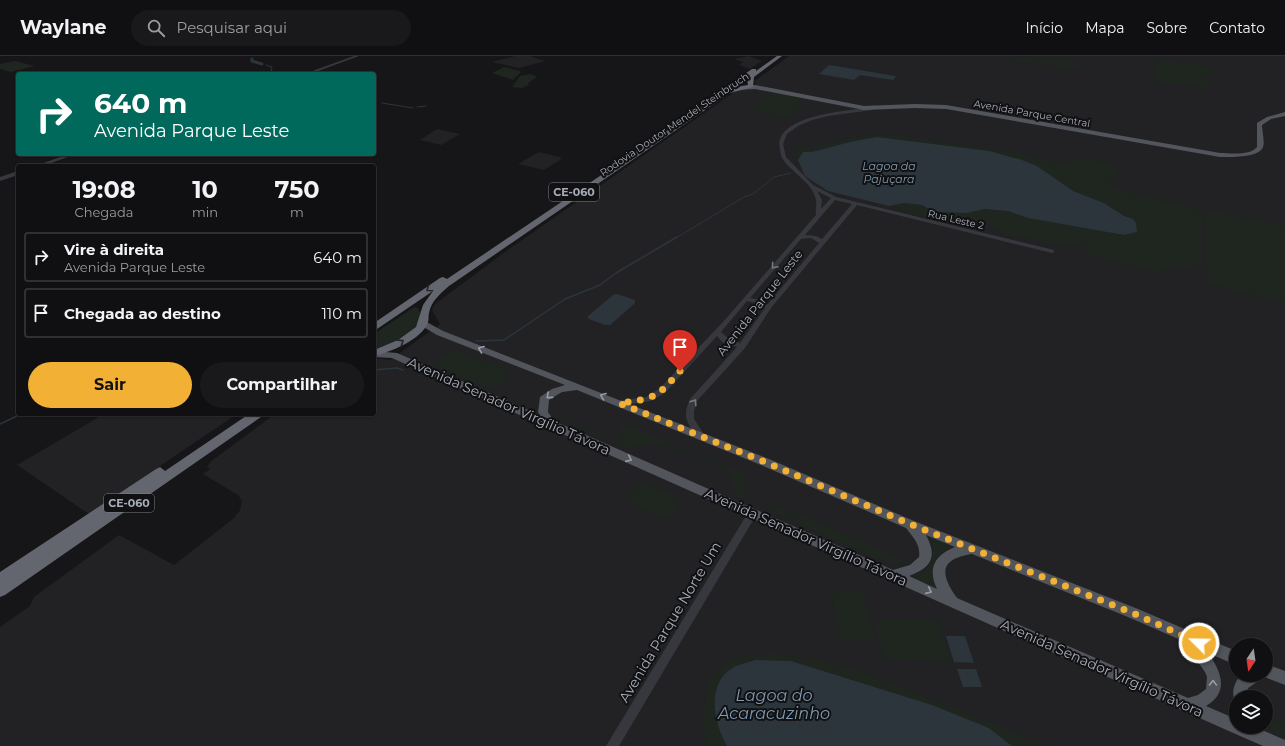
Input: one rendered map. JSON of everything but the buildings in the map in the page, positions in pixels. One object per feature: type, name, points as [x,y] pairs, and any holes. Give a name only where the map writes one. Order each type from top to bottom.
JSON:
[{"type":"highway","name":"Rodovia Doutor Mendel Steinbruch","points":[[376,326],[775,56]]},
{"type":"highway","name":"Rodovia Doutor Mendel Steinbruch","points":[[376,353],[395,346],[416,332],[424,318],[431,299],[446,284],[728,92],[749,85],[752,76],[780,56]]},
{"type":"highway","points":[[404,307],[418,305],[422,308],[424,318]]},
{"type":"highway","name":"CE-060","points":[[0,580],[242,416]]},
{"type":"highway","name":"CE-060","points":[[0,591],[254,416]]},
{"type":"main road","points":[[740,79],[749,85]]},
{"type":"main road","points":[[730,86],[749,85]]},
{"type":"main road","name":"Avenida Parque Central","points":[[749,85],[854,107],[946,107],[1196,152],[1228,155],[1246,154],[1257,151],[1260,147],[1259,124],[1269,118],[1285,113]]},
{"type":"main road","name":"Avenida Parque Central","points":[[872,107],[917,104],[947,105],[1215,152],[1243,152],[1252,148],[1253,145]]},
{"type":"main road","name":"Avenida Parque Central","points":[[1252,126],[1256,120],[1262,116],[1285,113]]},
{"type":"main road","points":[[424,318],[440,333],[702,436],[910,524],[1133,613],[1186,638],[1229,655]]},
{"type":"main road","name":"Avenida Senador Virgílio Távora","points":[[376,354],[394,355],[1229,724]]},
{"type":"main road","points":[[550,424],[543,412],[544,399],[553,392],[561,389],[579,387]]},
{"type":"main road","points":[[893,575],[916,570],[922,566],[925,560],[926,548],[924,541],[910,524]]},
{"type":"main road","points":[[953,602],[940,583],[941,565],[951,553],[972,549]]},
{"type":"main road","points":[[1186,638],[1209,666],[1215,683],[1213,692],[1209,698],[1202,702],[1188,706]]},
{"type":"main road","name":"Avenida Senador Virgílio Távora","points":[[1252,734],[1275,744]]},
{"type":"main road","points":[[1264,734],[1275,744]]},
{"type":"street","points":[[312,72],[357,56]]},
{"type":"street","points":[[818,215],[819,200],[811,186],[784,157],[781,147],[782,139],[792,127],[808,120],[854,107]]},
{"type":"street","points":[[44,164],[68,156]]},
{"type":"street","points":[[0,179],[16,174]]},
{"type":"street","points":[[811,186],[834,198],[855,204]]},
{"type":"street","name":"Avenida Parque Leste","points":[[619,403],[648,399],[662,391],[834,198]]},
{"type":"street","name":"Avenida Parque Leste","points":[[702,436],[692,424],[689,417],[689,409],[694,400],[742,346],[771,304],[828,234],[855,204]]},
{"type":"street","name":"Rua Leste 2","points":[[855,204],[1052,251]]},
{"type":"street","points":[[805,229],[809,234],[828,234]]},
{"type":"street","points":[[798,238],[812,236],[822,242]]},
{"type":"street","points":[[750,293],[771,304]]},
{"type":"street","points":[[745,299],[771,304]]},
{"type":"street","points":[[716,332],[725,340],[742,346]]},
{"type":"street","name":"Avenida Parque Norte Um","points":[[612,746],[752,514]]},
{"type":"shaded area","points":[[515,56],[530,56],[545,61],[519,68],[492,62]]},
{"type":"shaded area","points":[[749,56],[762,61],[750,69],[739,65],[743,62],[734,59]]},
{"type":"shaded area","points":[[789,56],[1285,56],[1285,746],[0,746],[0,627],[30,606],[34,597],[119,535],[174,565],[234,518],[240,510],[242,501],[238,495],[203,474],[210,469],[207,467],[210,462],[272,416],[376,416],[376,358],[390,360],[440,324],[432,310],[435,304],[509,249],[736,91],[749,88],[756,84],[754,82],[756,80]]},
{"type":"shaded area","points":[[1034,56],[1081,62],[1075,69],[1006,60]]},
{"type":"shaded area","points":[[1156,59],[1215,67],[1217,68],[1213,71],[1215,74],[1206,75],[1206,79],[1213,87],[1201,87],[1180,83],[1170,84],[1153,82]]},
{"type":"shaded area","points":[[15,61],[35,66],[11,72],[0,69],[0,64]]},
{"type":"shaded area","points":[[504,67],[521,72],[513,80],[492,73]]},
{"type":"shaded area","points":[[531,74],[537,77],[528,83],[529,85],[522,88],[512,87],[520,76]]},
{"type":"shaded area","points":[[776,92],[801,97],[798,101],[802,107],[792,113],[791,118],[748,110],[764,97]]},
{"type":"shaded area","points":[[437,129],[460,134],[441,145],[420,140]]},
{"type":"shaded area","points":[[887,134],[1010,152],[1070,164],[1070,162],[1087,158],[1114,164],[1117,168],[1109,184],[1112,188],[1197,209],[1203,214],[1201,266],[1163,269],[1161,271],[1179,277],[1092,256],[1086,252],[1086,248],[1077,244],[1069,246],[1055,246],[1031,238],[1023,239],[1006,235],[993,227],[948,221],[902,210],[893,206],[904,203],[922,205],[934,212],[985,209],[1008,211],[1028,218],[1124,235],[1137,232],[1133,219],[1124,216],[1104,203],[1073,191],[1037,166],[1001,154],[938,145],[850,142],[812,152],[803,152],[798,160],[792,145],[812,147],[862,136]]},
{"type":"shaded area","points":[[539,152],[563,158],[544,170],[518,164]]},
{"type":"shaded area","points":[[1211,210],[1285,226],[1285,303],[1207,284],[1207,216]]},
{"type":"shaded area","points":[[414,307],[418,308],[421,315],[416,327],[395,342],[376,348],[376,333]]},
{"type":"shaded area","points":[[458,350],[511,372],[510,378],[505,382],[488,389],[438,366],[437,361],[440,356]]},
{"type":"shaded area","points":[[552,414],[606,436],[610,438],[610,442],[557,418]]},
{"type":"shaded area","points":[[101,416],[234,416],[89,514],[17,465]]},
{"type":"shaded area","points":[[623,424],[694,453],[692,455],[657,442],[627,449],[617,445],[617,433]]},
{"type":"shaded area","points":[[696,454],[744,474],[747,487],[743,497],[738,499],[730,475],[727,471],[694,456]]},
{"type":"shaded area","points":[[641,481],[682,499],[668,519],[626,500]]},
{"type":"shaded area","points":[[778,505],[905,561],[900,563],[888,563],[761,507]]},
{"type":"shaded area","points":[[929,536],[952,546],[940,553],[934,563],[933,576],[937,589],[912,578],[925,571],[932,562],[933,551]]},
{"type":"shaded area","points":[[831,592],[864,593],[875,641],[840,639]]},
{"type":"shaded area","points":[[875,619],[938,620],[951,661],[884,659]]},
{"type":"shaded area","points":[[772,653],[852,668],[1049,746],[1012,746],[989,728],[932,705],[791,661],[755,660],[724,741],[727,746],[706,746],[703,718],[708,681],[730,659]]},
{"type":"shaded area","points":[[1273,720],[1285,725],[1285,739],[1273,730]]},
{"type":"water","points":[[829,65],[896,77],[893,80],[860,75],[854,80],[819,74]]},
{"type":"water","name":"Lagoa da Pajuçara","points":[[877,137],[989,151],[1022,160],[1037,166],[1073,191],[1104,203],[1124,216],[1133,219],[1136,223],[1137,232],[1124,235],[1028,218],[1008,211],[985,209],[966,213],[934,212],[922,205],[904,203],[889,206],[828,191],[805,176],[798,160],[803,152],[812,152]]},
{"type":"water","points":[[617,294],[635,300],[635,303],[610,325],[605,325],[587,317],[613,295]]},
{"type":"water","points":[[946,636],[965,636],[974,663],[954,662]]},
{"type":"water","name":"Lagoa do Acaracuzinho","points":[[755,660],[791,661],[932,705],[989,728],[1012,746],[727,746],[722,737],[716,716],[715,695],[718,685],[723,676],[731,669]]},
{"type":"water","points":[[957,669],[976,669],[982,687],[963,687]]},
{"type":"waterway","points":[[252,59],[252,61],[262,64]]},
{"type":"waterway","points":[[266,65],[272,67],[272,72]]},
{"type":"waterway","points":[[382,103],[413,108]]},
{"type":"waterway","points":[[417,107],[426,106]]},
{"type":"waterway","points":[[676,238],[744,197],[753,194],[774,177],[791,173]]},
{"type":"waterway","points":[[476,341],[504,340],[565,299],[600,285],[616,273],[677,237]]},
{"type":"waterway","points":[[376,370],[397,368],[403,370]]},
{"type":"waterway","points":[[0,424],[17,416]]},
{"type":"route","points":[[680,371],[662,391],[656,395],[648,399],[619,403],[765,462],[910,524],[1133,613],[1199,643]]}]
